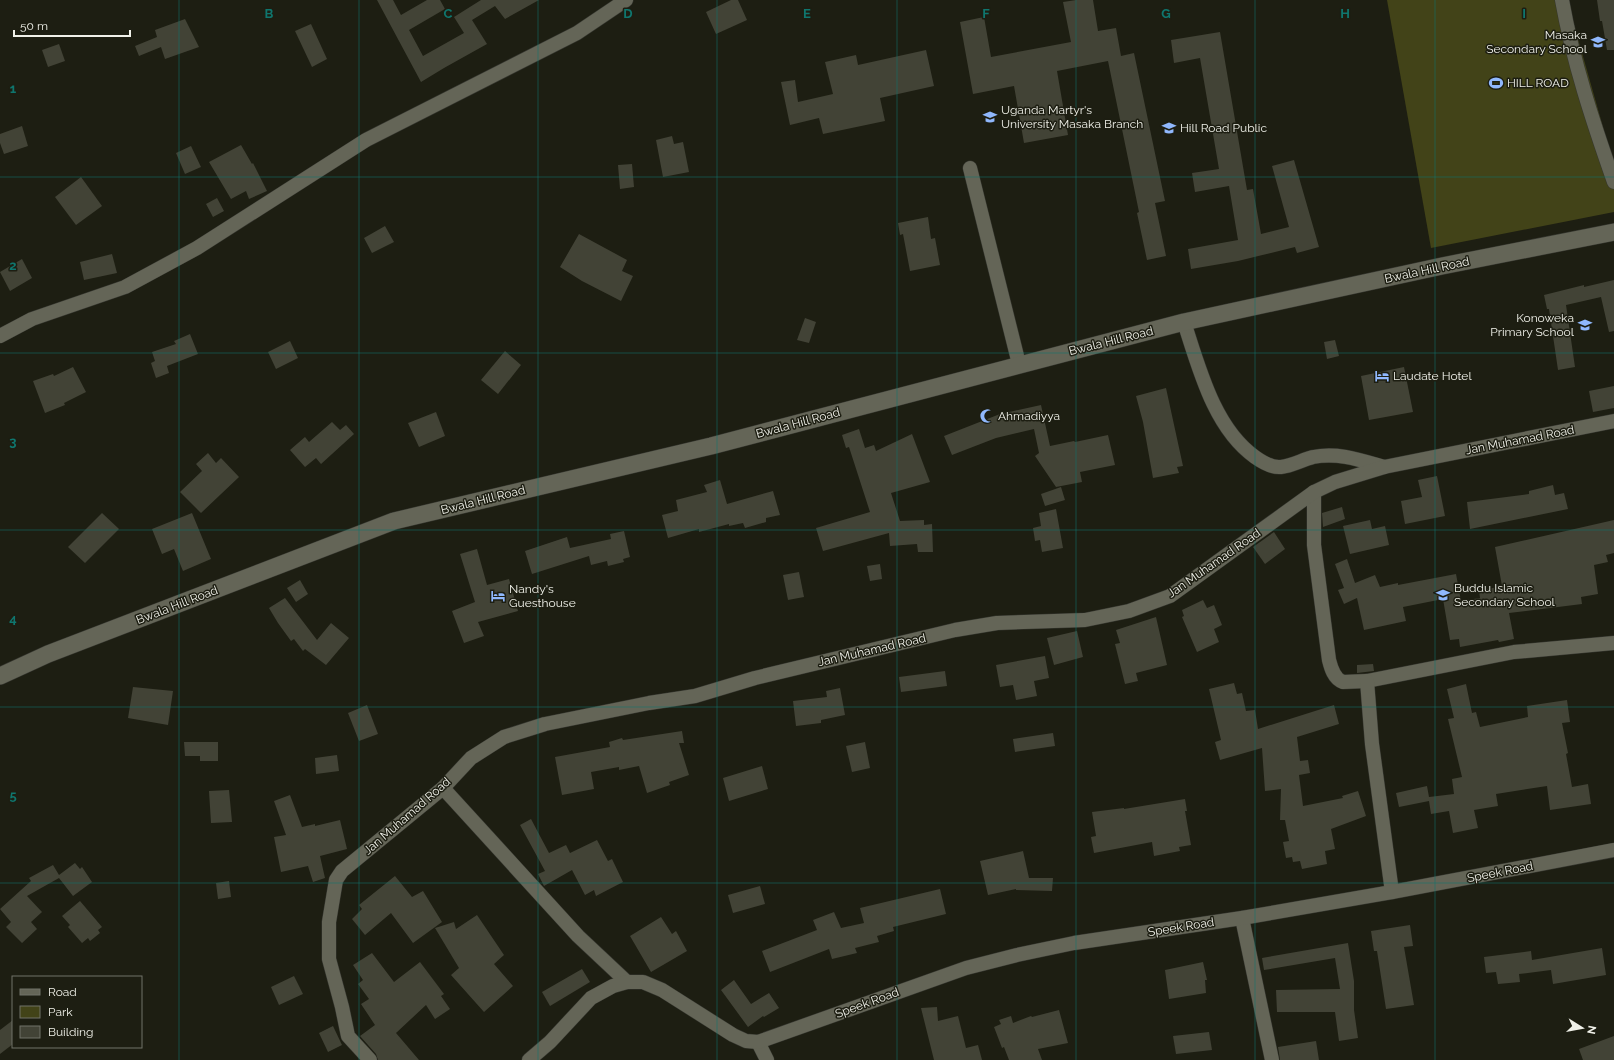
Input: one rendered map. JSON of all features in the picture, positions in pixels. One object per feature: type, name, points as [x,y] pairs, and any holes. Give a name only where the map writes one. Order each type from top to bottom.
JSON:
[{"type":"street","points":[[0,336],[32,319],[125,287],[190,252],[366,140],[577,33],[626,0]]},
{"type":"street","points":[[1562,0],[1568,35],[1579,77],[1614,182]]},
{"type":"street","points":[[970,168],[1020,364]]},
{"type":"street","name":"Bwala Hill Road","points":[[0,676],[48,654],[394,521],[711,446],[1184,322],[1442,266],[1614,232]]},
{"type":"street","points":[[1184,322],[1204,382],[1227,428],[1248,452],[1262,462],[1280,467],[1311,458],[1334,456],[1347,456],[1384,467]]},
{"type":"street","name":"Jan Muhamad Road","points":[[370,1060],[348,1036],[329,959],[328,928],[336,880],[342,871],[443,788],[470,758],[504,737],[545,724],[695,696],[755,678],[955,630],[997,623],[1085,620],[1129,611],[1170,596],[1314,492],[1335,482],[1384,467],[1614,421]]},
{"type":"street","points":[[1314,492],[1314,545],[1330,665],[1334,674],[1340,681],[1367,681],[1514,652],[1614,643]]},
{"type":"street","points":[[1367,681],[1372,744],[1392,892]]},
{"type":"street","points":[[443,788],[578,936],[627,982]]},
{"type":"street","name":"Speek Road","points":[[758,1042],[966,968],[1074,943],[1242,918],[1392,892],[1614,850]]},
{"type":"street","points":[[1242,918],[1272,1060]]},
{"type":"street","points":[[529,1060],[550,1042],[591,998],[613,986],[627,982],[643,982],[652,985],[746,1042],[758,1042],[767,1060]]},
{"type":"green space","name":"HILL ROAD","points":[[1387,0],[1567,0],[1614,166],[1614,212],[1431,248]]},
{"type":"building","points":[[377,0],[393,0],[401,15],[427,0],[440,0],[445,9],[409,30],[423,56],[464,33],[454,17],[481,0],[539,0],[505,19],[495,6],[472,20],[487,44],[421,82]]},
{"type":"building","points":[[731,0],[738,0],[747,20],[716,34],[706,12]]},
{"type":"building","points":[[1093,0],[1098,31],[1116,28],[1121,56],[1134,53],[1165,201],[1155,203],[1166,256],[1147,260],[1137,213],[1139,212],[1108,61],[1057,71],[1068,135],[1024,143],[1014,86],[973,94],[960,22],[984,17],[991,57],[1071,42],[1063,2]]},
{"type":"building","points":[[1597,0],[1614,0],[1614,50],[1607,50]]},
{"type":"building","points":[[185,19],[199,47],[165,59],[161,47],[139,56],[135,46],[157,37],[155,30]]},
{"type":"building","points":[[311,24],[327,59],[312,67],[295,31]]},
{"type":"building","points":[[1220,32],[1247,190],[1253,189],[1261,234],[1289,227],[1272,166],[1294,160],[1319,247],[1297,253],[1295,247],[1238,261],[1191,269],[1188,249],[1238,240],[1229,186],[1195,192],[1192,173],[1219,169],[1200,58],[1174,63],[1171,40]]},
{"type":"building","points":[[59,44],[65,61],[48,67],[42,50]]},
{"type":"building","points":[[926,50],[934,86],[880,98],[885,121],[823,134],[819,118],[790,125],[781,82],[795,80],[798,102],[833,94],[825,62],[856,55],[858,65]]},
{"type":"building","points":[[22,126],[28,146],[4,154],[0,143],[0,134]]},
{"type":"building","points":[[672,136],[674,144],[683,142],[689,172],[663,177],[656,140]]},
{"type":"building","points":[[241,145],[252,164],[253,163],[267,191],[249,199],[246,191],[231,199],[209,162]]},
{"type":"building","points":[[191,146],[201,167],[185,174],[176,153]]},
{"type":"building","points":[[632,164],[634,187],[620,189],[618,165]]},
{"type":"building","points":[[81,177],[102,206],[76,225],[55,197]]},
{"type":"building","points":[[217,198],[224,211],[213,217],[206,204]]},
{"type":"building","points":[[928,217],[931,239],[935,238],[940,265],[910,271],[903,234],[900,235],[898,223]]},
{"type":"building","points":[[385,226],[394,242],[372,253],[364,238]]},
{"type":"building","points":[[579,234],[627,260],[622,271],[633,276],[621,301],[582,281],[560,267]]},
{"type":"building","points":[[112,254],[117,273],[84,280],[80,262]]},
{"type":"building","points":[[22,259],[32,278],[10,291],[0,272]]},
{"type":"building","points":[[1614,280],[1614,331],[1609,332],[1601,297],[1566,305],[1575,367],[1558,370],[1549,309],[1547,309],[1544,295],[1584,285],[1584,287]]},
{"type":"building","points":[[805,318],[816,322],[809,343],[797,340]]},
{"type":"building","points":[[190,334],[198,354],[167,366],[169,373],[156,378],[151,363],[155,361],[152,352],[176,344],[174,341]]},
{"type":"building","points":[[1335,340],[1339,356],[1327,359],[1324,342]]},
{"type":"building","points":[[290,341],[298,358],[276,369],[268,352]]},
{"type":"building","points":[[505,351],[521,365],[498,394],[481,380]]},
{"type":"building","points":[[73,367],[86,392],[64,403],[65,405],[45,413],[33,381],[53,374],[54,376]]},
{"type":"building","points":[[1404,367],[1413,412],[1369,420],[1361,376]]},
{"type":"building","points":[[1614,386],[1614,408],[1593,412],[1589,391]]},
{"type":"building","points":[[1166,388],[1183,466],[1177,467],[1179,473],[1153,478],[1143,422],[1136,396]]},
{"type":"building","points":[[1041,405],[1050,446],[1108,435],[1115,465],[1080,472],[1082,482],[1056,487],[1035,456],[1039,453],[1034,429],[996,438],[952,455],[944,436],[1000,414]]},
{"type":"building","points":[[436,412],[445,436],[419,447],[408,423]]},
{"type":"building","points":[[332,422],[340,430],[346,425],[354,434],[321,464],[316,458],[305,467],[290,450],[305,437],[309,442]]},
{"type":"building","points":[[859,429],[865,448],[874,445],[876,451],[912,434],[930,482],[891,493],[900,521],[924,520],[924,525],[932,524],[933,552],[918,552],[917,544],[890,546],[889,533],[823,551],[816,528],[870,512],[849,447],[846,448],[842,435]]},
{"type":"building","points":[[208,453],[216,463],[221,458],[239,477],[201,513],[180,492],[202,471],[196,464]]},
{"type":"building","points":[[1437,476],[1445,516],[1405,524],[1401,501],[1422,497],[1418,480]]},
{"type":"building","points":[[720,480],[727,504],[773,491],[780,515],[766,518],[766,522],[745,528],[743,523],[729,526],[729,524],[699,532],[699,529],[668,538],[662,515],[678,511],[676,500],[707,492],[704,485]]},
{"type":"building","points":[[1553,485],[1555,495],[1564,493],[1568,509],[1470,529],[1467,502],[1529,494],[1529,491]]},
{"type":"building","points":[[1061,487],[1065,500],[1045,506],[1041,494]]},
{"type":"building","points":[[1342,507],[1345,519],[1323,527],[1322,513]]},
{"type":"building","points":[[1056,509],[1063,548],[1042,552],[1040,540],[1035,541],[1033,528],[1041,526],[1039,513]]},
{"type":"building","points":[[102,513],[119,529],[85,563],[68,547]]},
{"type":"building","points":[[192,513],[211,559],[183,571],[174,549],[162,554],[152,529]]},
{"type":"building","points":[[1370,520],[1372,529],[1385,526],[1389,545],[1350,554],[1343,526]]},
{"type":"building","points":[[1614,520],[1614,553],[1606,555],[1608,562],[1594,565],[1598,594],[1581,597],[1582,604],[1509,613],[1514,639],[1499,642],[1498,640],[1460,647],[1459,639],[1450,640],[1443,599],[1403,607],[1406,621],[1364,630],[1357,598],[1344,604],[1338,590],[1344,588],[1335,564],[1347,559],[1355,583],[1375,575],[1380,587],[1456,574],[1461,601],[1480,598],[1479,591],[1502,586],[1495,547]]},
{"type":"building","points":[[624,531],[630,557],[623,559],[624,562],[608,566],[607,561],[591,565],[589,556],[532,574],[525,551],[567,537],[570,548],[611,539],[610,534]]},
{"type":"building","points":[[1274,532],[1285,549],[1265,564],[1253,547]]},
{"type":"building","points":[[477,549],[487,585],[509,579],[518,611],[478,622],[484,636],[464,643],[452,611],[475,602],[460,554]]},
{"type":"building","points":[[880,564],[882,579],[870,581],[867,566]]},
{"type":"building","points":[[799,572],[804,597],[788,600],[783,575]]},
{"type":"building","points":[[300,580],[308,594],[296,602],[287,588]]},
{"type":"building","points":[[285,598],[317,640],[331,623],[349,638],[326,665],[305,649],[303,651],[294,639],[291,641],[278,623],[269,608]]},
{"type":"building","points":[[1203,600],[1207,608],[1214,605],[1222,625],[1214,629],[1219,642],[1197,652],[1182,617],[1184,616],[1182,610]]},
{"type":"building","points":[[1156,617],[1167,665],[1136,673],[1138,681],[1125,684],[1115,644],[1120,643],[1116,630]]},
{"type":"building","points":[[1077,631],[1083,657],[1054,665],[1047,638]]},
{"type":"building","points":[[1045,656],[1049,678],[1034,681],[1037,696],[1016,700],[1013,685],[1000,687],[996,665]]},
{"type":"building","points":[[1373,664],[1374,671],[1357,673],[1357,665]]},
{"type":"building","points":[[945,671],[947,686],[901,692],[899,677]]},
{"type":"building","points":[[1234,683],[1237,694],[1242,693],[1246,711],[1255,710],[1258,729],[1334,705],[1339,724],[1297,737],[1300,761],[1308,760],[1310,773],[1299,775],[1303,806],[1343,798],[1342,796],[1358,791],[1366,816],[1331,829],[1335,849],[1325,851],[1327,864],[1302,869],[1300,861],[1293,862],[1292,857],[1286,858],[1283,842],[1289,841],[1285,820],[1280,820],[1281,789],[1265,791],[1262,748],[1220,760],[1215,742],[1221,740],[1209,689]]},
{"type":"building","points":[[1466,684],[1472,713],[1476,712],[1480,727],[1528,717],[1527,706],[1567,700],[1570,722],[1562,723],[1568,753],[1566,754],[1572,787],[1588,784],[1591,804],[1550,810],[1547,786],[1496,794],[1498,806],[1474,810],[1478,828],[1453,833],[1449,811],[1431,814],[1429,801],[1399,807],[1396,793],[1427,786],[1429,797],[1454,794],[1452,779],[1462,777],[1448,719],[1454,718],[1447,689]]},
{"type":"building","points":[[133,687],[173,691],[168,725],[128,718]]},
{"type":"building","points":[[840,688],[845,715],[821,720],[821,723],[796,726],[793,701],[827,697],[826,691]]},
{"type":"building","points":[[367,705],[378,734],[359,741],[348,713]]},
{"type":"building","points":[[682,731],[684,743],[679,743],[689,775],[669,782],[670,785],[647,793],[639,766],[619,770],[619,767],[591,772],[594,789],[562,795],[555,757],[610,747],[609,742],[622,738],[623,740]]},
{"type":"building","points":[[1053,733],[1055,746],[1015,752],[1013,739]]},
{"type":"building","points":[[184,742],[218,742],[218,761],[200,761],[200,756],[185,756]]},
{"type":"building","points":[[865,742],[870,768],[852,772],[846,746]]},
{"type":"building","points":[[337,755],[339,771],[316,774],[315,758]]},
{"type":"building","points":[[762,766],[768,789],[729,801],[723,778]]},
{"type":"building","points":[[229,790],[232,822],[211,823],[209,791]]},
{"type":"building","points":[[290,795],[302,827],[315,824],[315,826],[340,820],[347,849],[320,856],[325,878],[313,882],[308,866],[281,872],[274,837],[286,835],[274,801]]},
{"type":"building","points":[[1185,799],[1187,811],[1185,811],[1191,845],[1179,847],[1180,851],[1154,856],[1152,842],[1094,853],[1091,837],[1096,836],[1092,812],[1124,809]]},
{"type":"building","points":[[531,819],[549,853],[566,845],[570,853],[597,840],[608,861],[612,859],[623,882],[596,896],[594,890],[585,895],[572,870],[544,886],[538,874],[545,871],[520,825]]},
{"type":"building","points":[[1023,851],[1029,878],[1053,878],[1052,891],[1016,889],[988,895],[980,861]]},
{"type":"building","points":[[75,863],[80,869],[82,867],[92,882],[73,896],[59,878],[27,896],[42,912],[31,922],[37,929],[22,943],[6,927],[11,922],[0,909],[31,881],[29,878],[53,865],[59,875]]},
{"type":"building","points":[[395,876],[412,897],[423,891],[442,922],[413,943],[391,913],[365,935],[352,919],[362,909],[359,905]]},
{"type":"building","points":[[229,881],[231,897],[218,899],[216,883]]},
{"type":"building","points":[[760,886],[765,904],[733,913],[728,895]]},
{"type":"building","points":[[940,889],[946,914],[893,927],[894,931],[877,936],[879,942],[855,948],[857,953],[832,959],[829,949],[770,972],[762,951],[817,930],[813,920],[834,912],[841,928],[864,923],[860,908]]},
{"type":"building","points":[[80,901],[102,927],[98,930],[100,933],[90,941],[88,938],[82,943],[68,927],[70,925],[62,916]]},
{"type":"building","points":[[477,915],[504,955],[494,964],[513,986],[484,1012],[451,975],[459,968],[435,928],[454,922],[456,929]]},
{"type":"building","points":[[661,917],[672,934],[676,931],[687,951],[651,972],[630,936]]},
{"type":"building","points":[[1410,925],[1413,946],[1404,947],[1414,1005],[1386,1009],[1377,951],[1374,951],[1371,931]]},
{"type":"building","points":[[1348,943],[1354,981],[1354,1010],[1358,1038],[1339,1041],[1335,1012],[1277,1012],[1276,990],[1340,989],[1335,958],[1264,970],[1262,958]]},
{"type":"building","points":[[1602,948],[1606,975],[1553,984],[1551,970],[1519,974],[1520,982],[1498,984],[1496,972],[1486,973],[1484,957],[1531,951],[1532,960]]},
{"type":"building","points":[[372,953],[394,982],[420,962],[444,994],[441,996],[450,1009],[435,1019],[426,1005],[396,1033],[419,1060],[378,1060],[376,1054],[360,1036],[375,1025],[361,1004],[369,999],[358,984],[363,980],[353,965]]},
{"type":"building","points":[[1203,962],[1207,980],[1205,980],[1206,993],[1169,999],[1165,970]]},
{"type":"building","points":[[582,969],[590,982],[550,1006],[542,992]]},
{"type":"building","points":[[294,976],[303,994],[279,1005],[271,987]]},
{"type":"building","points":[[734,980],[751,1004],[769,993],[779,1008],[764,1017],[763,1016],[748,1027],[721,990]]},
{"type":"building","points":[[937,1007],[938,1021],[958,1016],[966,1048],[978,1045],[982,1060],[934,1060],[921,1008]]},
{"type":"building","points":[[1059,1010],[1068,1043],[1038,1049],[1042,1060],[1009,1060],[1004,1047],[1002,1048],[994,1027],[1001,1024],[999,1020],[1011,1016],[1013,1023],[1031,1016]]},
{"type":"building","points":[[12,1021],[12,1045],[0,1054],[0,1030]]},
{"type":"building","points":[[333,1026],[342,1045],[328,1052],[319,1033]]},
{"type":"building","points":[[1209,1032],[1212,1050],[1176,1054],[1173,1036]]},
{"type":"building","points":[[1614,1036],[1614,1060],[1583,1060],[1579,1049]]},
{"type":"building","points":[[1316,1041],[1319,1060],[1280,1060],[1278,1047]]},
{"type":"place","name":"Masaka Secondary School","points":[[1598,42]]},
{"type":"place","name":"HILL ROAD","points":[[1496,83]]},
{"type":"place","name":"Uganda Martyr's University Masaka Branch","points":[[990,117]]},
{"type":"place","name":"Hill Road Public","points":[[1169,128]]},
{"type":"place","name":"Konoweka Primary School","points":[[1585,325]]},
{"type":"place","name":"Laudate Hotel","points":[[1382,376]]},
{"type":"place","name":"Ahmadiyya","points":[[987,416]]},
{"type":"place","name":"Buddu Islamic Secondary School","points":[[1443,595]]},
{"type":"place","name":"Nandy's Guesthouse","points":[[498,596]]}]
